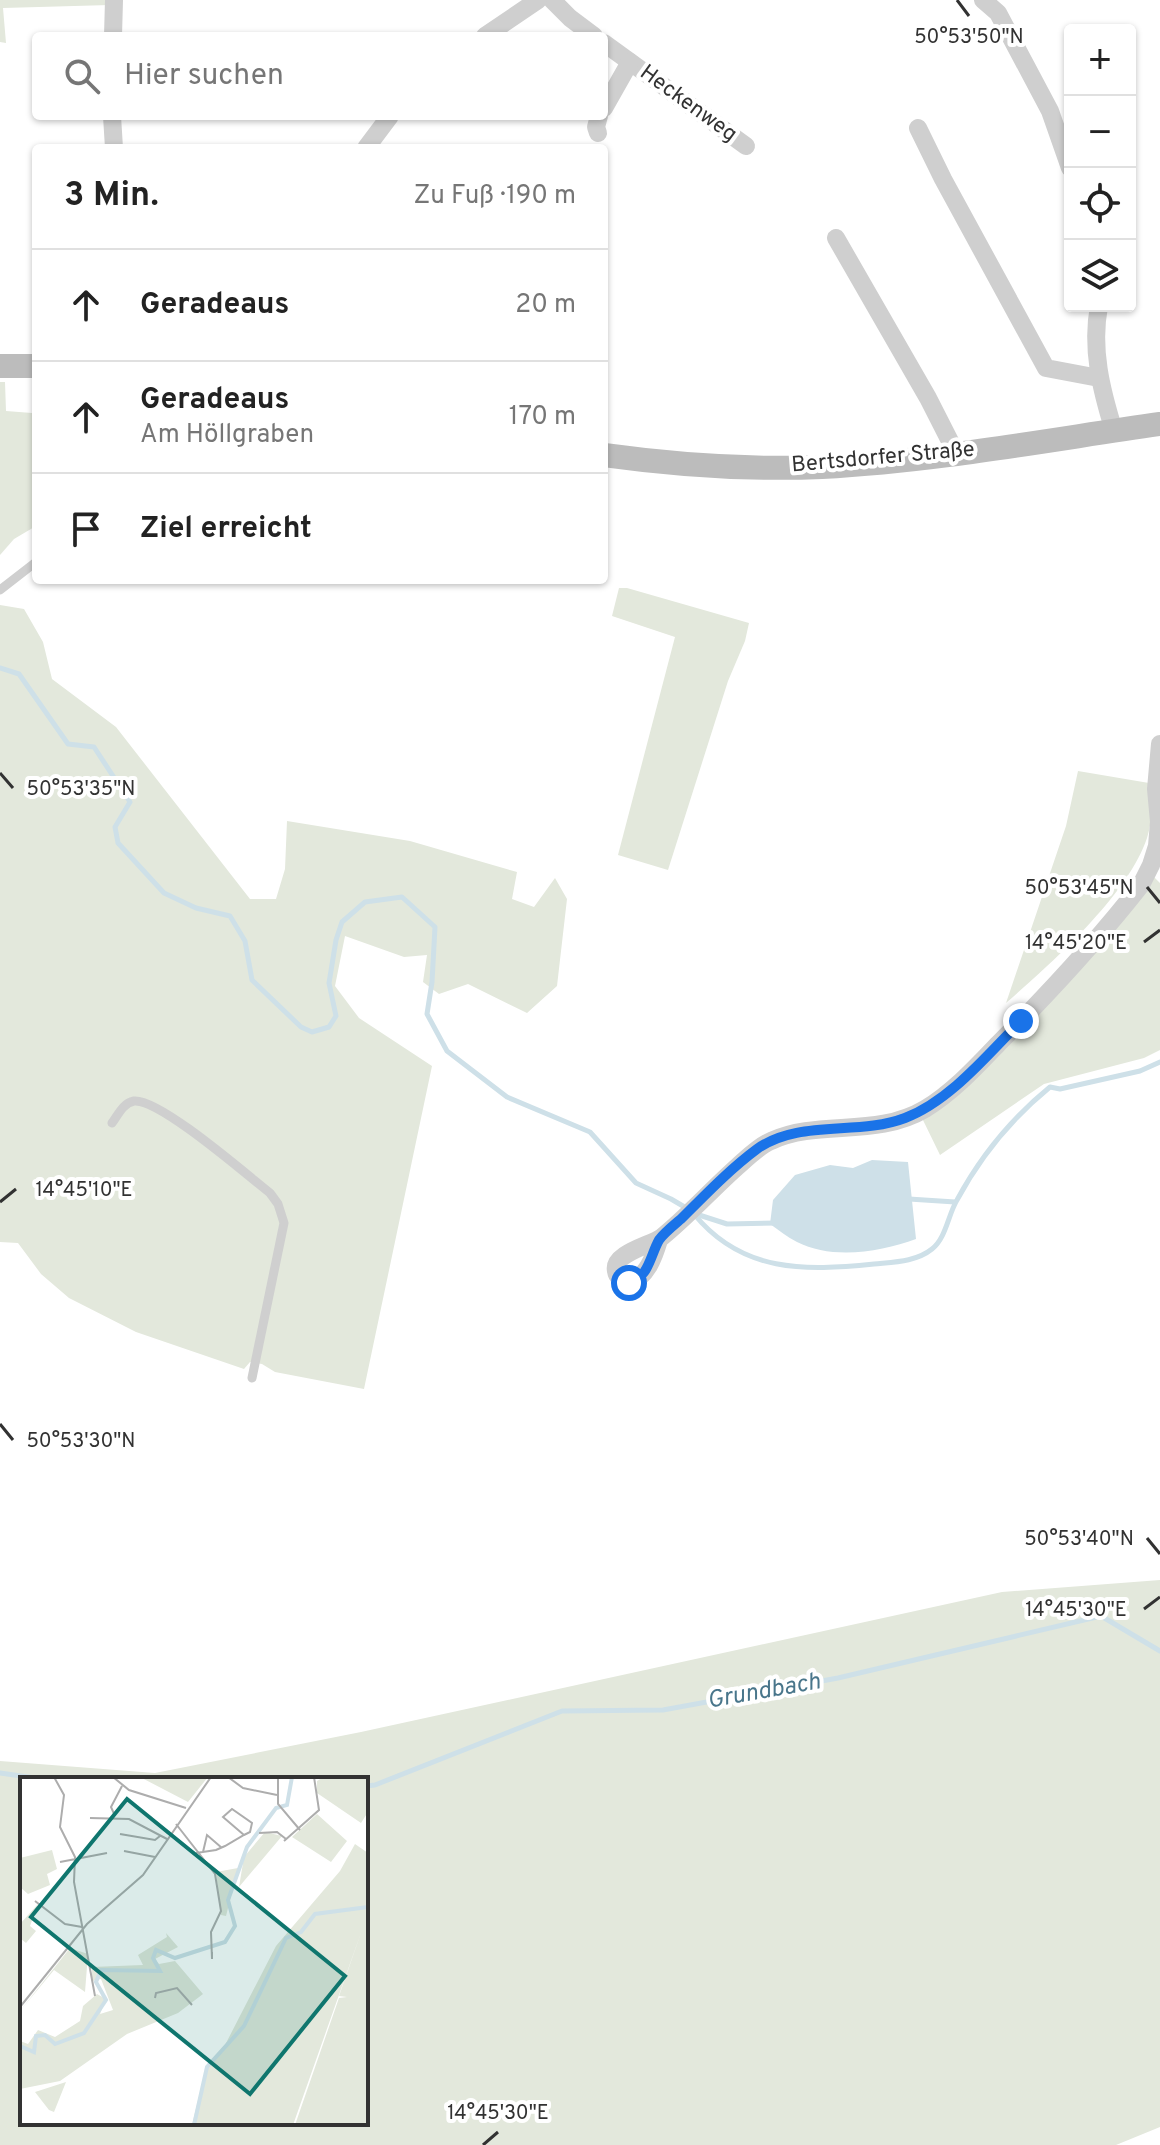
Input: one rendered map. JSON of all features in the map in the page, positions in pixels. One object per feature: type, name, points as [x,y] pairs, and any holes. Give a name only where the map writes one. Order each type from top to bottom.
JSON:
[{"type":"main road","points":[[0,366],[32,366]]},
{"type":"main road","name":"Bertsdorfer Straße","points":[[608,456],[712,466],[823,467],[956,453],[1160,424]]},
{"type":"street","points":[[113,32],[114,0]]},
{"type":"street","points":[[491,32],[538,0]]},
{"type":"street","points":[[552,0],[589,32]]},
{"type":"street","points":[[983,0],[1000,6],[1050,111],[1064,151]]},
{"type":"street","name":"Heckenweg","points":[[608,46],[746,146]]},
{"type":"street","name":"Heckenweg","points":[[608,101],[630,62]]},
{"type":"street","points":[[112,120],[114,144]]},
{"type":"street","points":[[369,144],[387,120]]},
{"type":"street","points":[[918,128],[1046,368],[1099,378]]},
{"type":"street","points":[[836,238],[956,453]]},
{"type":"street","points":[[1098,312],[1096,352],[1099,378],[1114,431]]},
{"type":"street","points":[[659,1240],[757,1150],[771,1141],[790,1134],[862,1128],[904,1119],[943,1096],[991,1051],[1141,885],[1157,846],[1159,822],[1156,789],[1160,744]]},
{"type":"lane","points":[[0,590],[32,565]]},
{"type":"lane","points":[[112,1123],[125,1105],[135,1101],[148,1103],[187,1128],[270,1193],[278,1204],[284,1223],[252,1378]]},
{"type":"shaded area","points":[[0,0],[109,0],[110,5],[3,8],[6,43],[0,42]]},
{"type":"shaded area","points":[[0,382],[5,382],[6,411],[32,413],[32,528],[14,539],[0,555]]},
{"type":"shaded area","points":[[619,588],[749,623],[668,870],[618,855],[675,637],[612,616]]},
{"type":"shaded area","points":[[0,605],[24,609],[43,642],[52,679],[116,727],[250,899],[276,899],[285,869],[287,821],[410,841],[517,872],[512,899],[534,907],[555,878],[567,899],[557,986],[527,1013],[468,984],[439,994],[423,982],[427,955],[404,957],[345,936],[335,986],[359,1018],[432,1066],[364,1389],[275,1372],[262,1364],[250,1362],[244,1369],[136,1332],[69,1298],[41,1274],[18,1243],[0,1242]]},
{"type":"shaded area","points":[[1078,771],[1149,783],[1151,810],[1147,838],[1137,860],[1106,905],[1065,949],[1006,1003],[1066,826]]},
{"type":"shaded area","points":[[1154,877],[1160,883],[1160,1050],[1144,1058],[1044,1084],[940,1155],[921,1116]]},
{"type":"shaded area","points":[[872,1160],[908,1162],[916,1239],[872,1250],[825,1251],[797,1242],[770,1224],[773,1200],[795,1175],[830,1165],[853,1168]]},
{"type":"shaded area","points":[[1160,1580],[1160,2127],[1116,2145],[0,2145],[0,1761],[155,1773],[361,1732],[1002,1592]]},
{"type":"waterway","points":[[0,668],[19,674],[68,744],[94,747],[130,802],[115,827],[118,843],[164,893],[196,908],[230,916],[245,941],[252,980],[301,1027],[312,1032],[329,1027],[336,1016],[329,983],[342,922],[365,902],[402,897],[435,927],[427,1014],[447,1051],[507,1097],[590,1132],[636,1183],[688,1209]]},
{"type":"waterway","points":[[694,1214],[733,1248],[776,1264],[824,1267],[912,1259],[937,1244],[957,1200],[987,1154],[1010,1125],[1050,1087],[1060,1089],[1140,1071],[1160,1062]]},
{"type":"waterway","points":[[909,1199],[955,1202]]},
{"type":"waterway","points":[[696,1214],[727,1224],[777,1223]]},
{"type":"waterway","name":"Grundbach","points":[[368,1786],[562,1711],[663,1710],[838,1678],[1101,1616],[1160,1651]]},
{"type":"waterway","name":"Grundbach","points":[[0,1773],[28,1777]]},
{"type":"route","points":[[629,1283],[640,1278],[659,1240],[757,1150],[790,1134],[862,1128],[904,1119],[943,1096],[1021,1021]]}]
